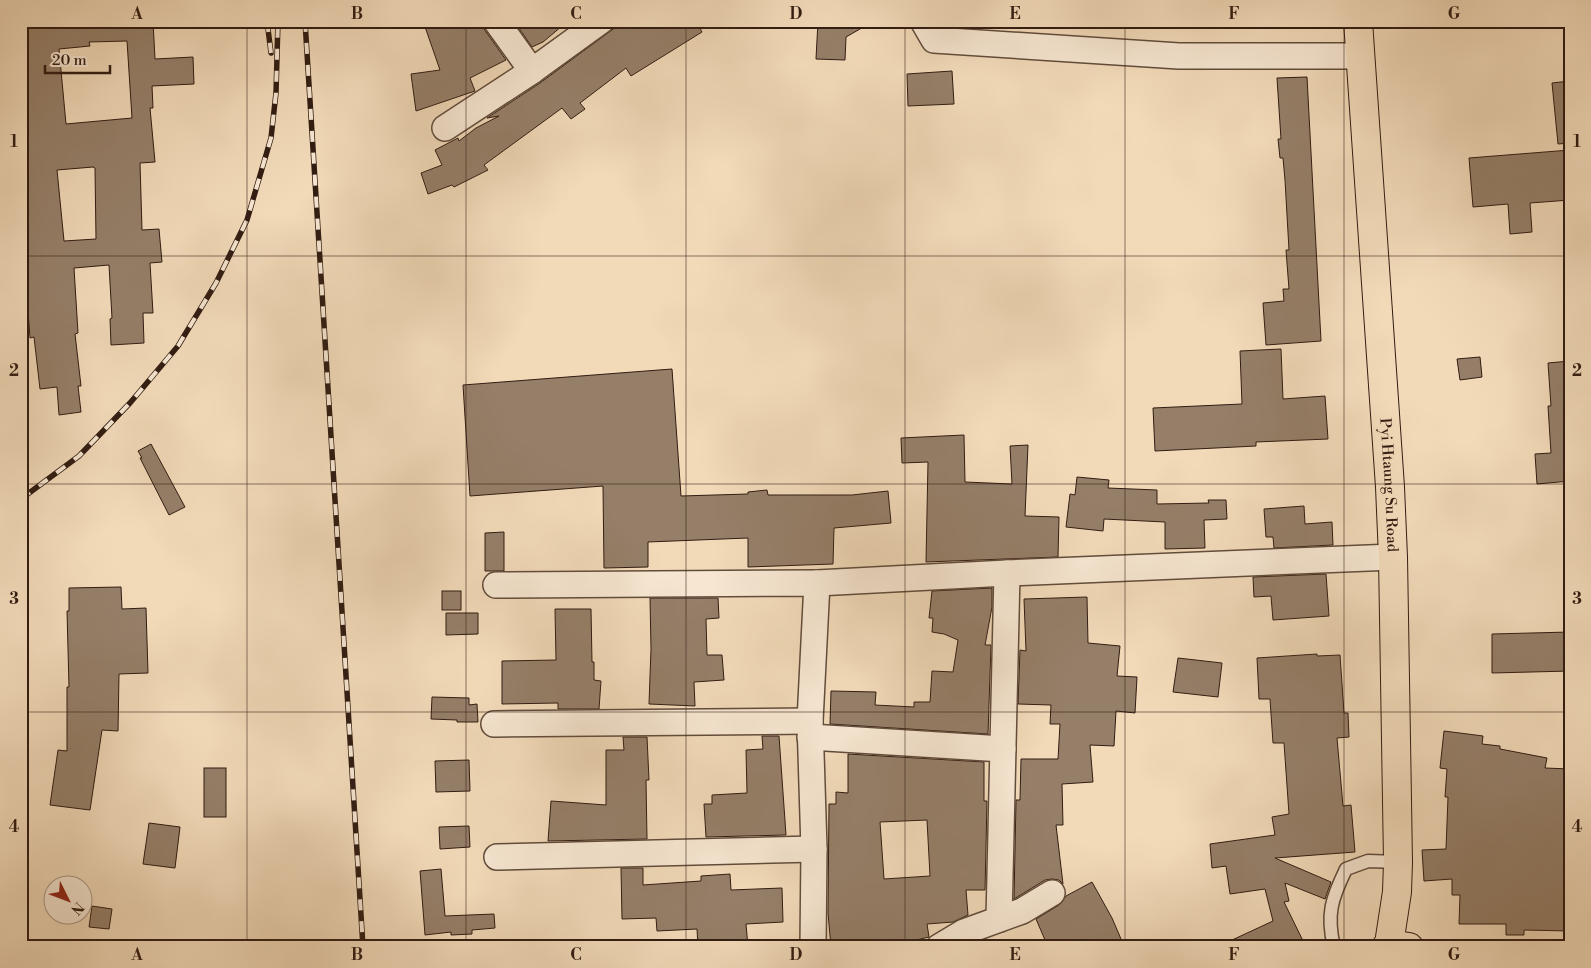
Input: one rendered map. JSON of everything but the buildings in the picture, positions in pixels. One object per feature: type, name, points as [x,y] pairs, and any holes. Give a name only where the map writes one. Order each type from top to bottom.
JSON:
[{"type":"highway","name":"Pyi Htaung Su Road","points":[[1358,21],[1389,467],[1393,557],[1398,862],[1393,946]]},
{"type":"street","points":[[496,21],[532,71]]},
{"type":"street","points":[[445,128],[532,71],[601,21]]},
{"type":"street","points":[[923,21],[934,40],[1179,56],[1361,56]]},
{"type":"street","points":[[496,585],[817,583],[1393,557]]},
{"type":"street","points":[[1000,919],[1007,573]]},
{"type":"street","points":[[813,947],[814,849],[810,729],[817,583]]},
{"type":"street","points":[[494,724],[810,729],[1003,749]]},
{"type":"street","points":[[497,857],[814,849]]},
{"type":"street","points":[[939,947],[964,932],[1022,910],[1052,893]]},
{"type":"lane","points":[[1334,947],[1329,923],[1334,895],[1346,869],[1368,861],[1398,862]]},
{"type":"railway","points":[[267,21],[271,53]]},
{"type":"railway","points":[[21,499],[79,456],[130,403],[178,346],[216,283],[247,220],[271,138],[276,93],[278,21]]},
{"type":"railway","points":[[305,21],[363,947]]}]
